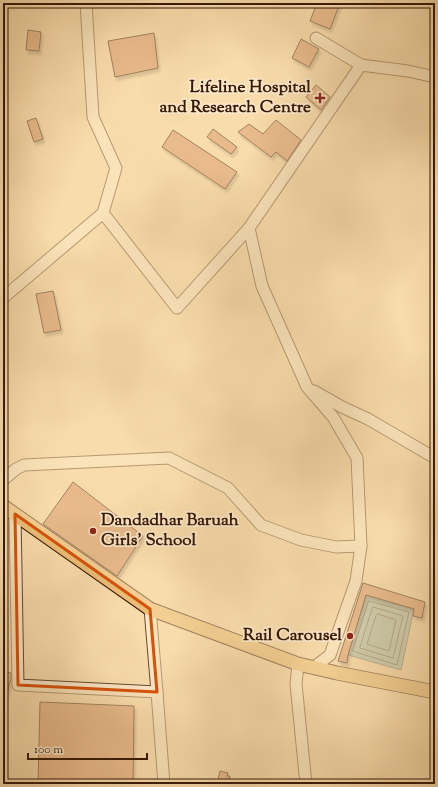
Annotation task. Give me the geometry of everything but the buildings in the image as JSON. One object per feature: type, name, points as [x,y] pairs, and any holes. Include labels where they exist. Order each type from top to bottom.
[{"type":"main road","points":[[3,506],[150,609],[298,664],[435,692]]},
{"type":"street","points":[[3,298],[103,213],[116,168],[93,116],[86,3]]},
{"type":"street","points":[[316,38],[361,65],[408,71],[435,77]]},
{"type":"street","points":[[103,213],[178,308],[249,228],[361,65]]},
{"type":"street","points":[[249,228],[262,286],[307,387],[333,417],[358,458],[361,546],[356,581],[330,655],[313,668]]},
{"type":"street","points":[[307,387],[342,407],[368,419],[435,458]]},
{"type":"street","points":[[3,480],[16,469],[24,465],[169,458],[228,488],[261,525],[301,540],[336,547],[361,546]]},
{"type":"street","points":[[15,514],[18,686],[156,692]]},
{"type":"street","points":[[150,609],[164,784]]},
{"type":"street","points":[[330,655],[337,673]]},
{"type":"street","points":[[298,664],[296,684],[306,784]]},
{"type":"highlighted area","points":[[15,514],[150,609],[157,692],[18,685]]},
{"type":"water","points":[[366,595],[414,609],[401,670],[348,655]]},
{"type":"place","name":"Lifeline Hospital and Research Centre","points":[[320,98]]},
{"type":"place","name":"Dandadhar Baruah Girls' School","points":[[93,531]]},
{"type":"place","name":"Rail Carousel","points":[[350,636]]}]
